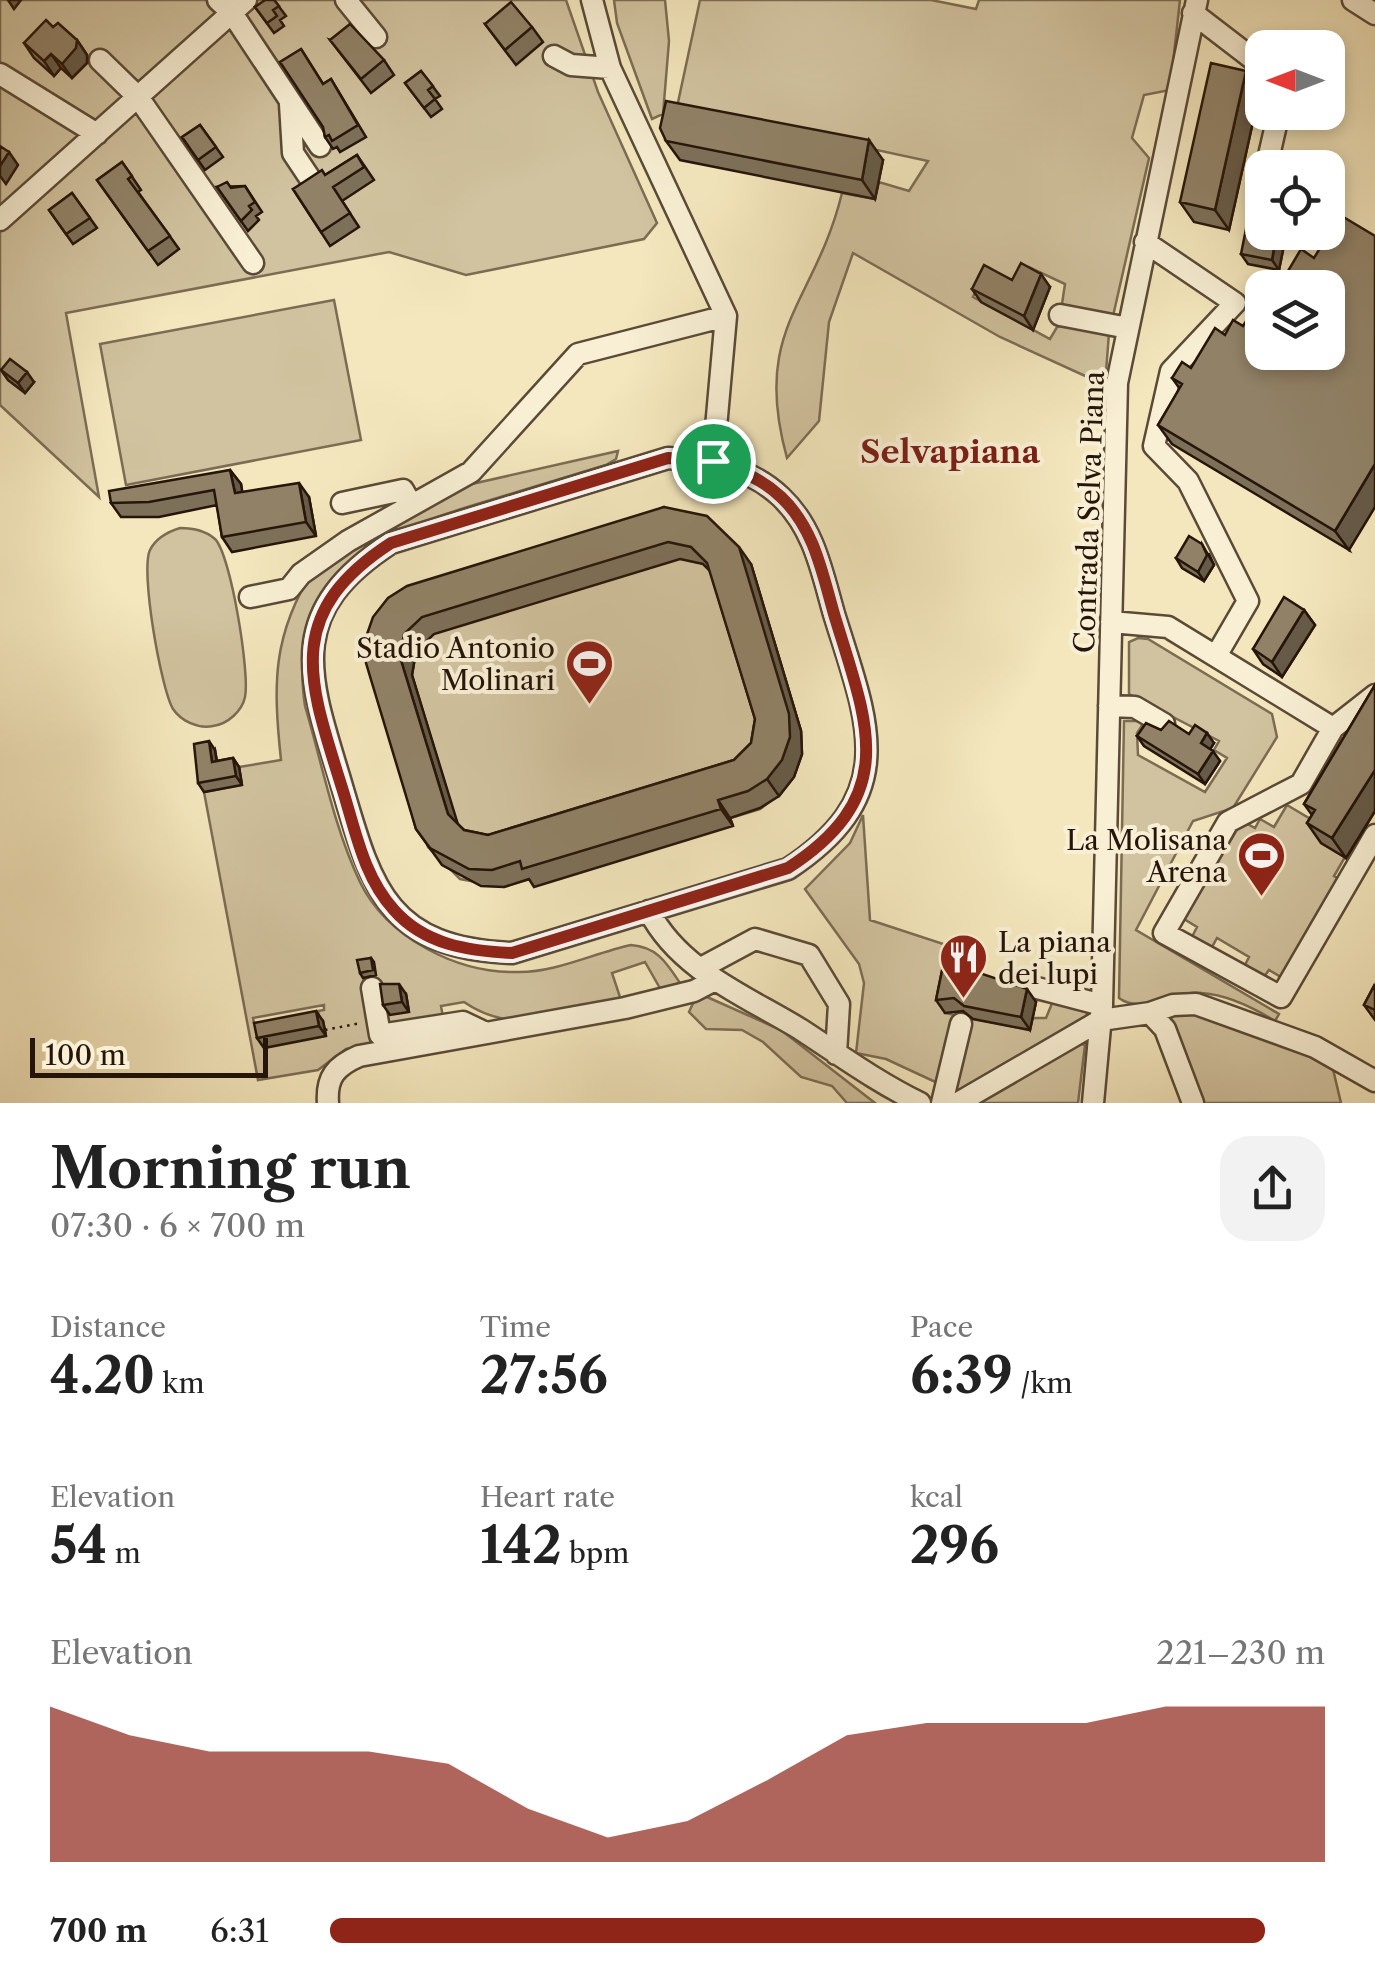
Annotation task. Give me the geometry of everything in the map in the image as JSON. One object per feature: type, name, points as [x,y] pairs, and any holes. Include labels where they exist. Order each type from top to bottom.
[{"type":"street","points":[[346,0],[376,37]]},
{"type":"street","points":[[592,0],[610,68],[726,316],[713,461]]},
{"type":"street","points":[[1352,0],[1375,14]]},
{"type":"street","points":[[0,220],[138,97],[232,4],[320,146]]},
{"type":"street","points":[[1194,4],[1245,50]]},
{"type":"street","name":"Contrada Selva Piana","points":[[1093,1103],[1101,1012],[1117,383],[1187,59],[1194,4]]},
{"type":"street","points":[[554,56],[572,65],[610,68]]},
{"type":"street","points":[[100,60],[138,97],[253,263]]},
{"type":"street","points":[[0,74],[97,134]]},
{"type":"street","points":[[290,100],[293,153],[309,177]]},
{"type":"street","points":[[1145,242],[1235,303],[1171,371],[1154,446],[1188,481],[1248,600],[1216,656]]},
{"type":"street","points":[[1060,315],[1128,328]]},
{"type":"street","points":[[250,596],[289,590],[302,574],[348,541],[471,472],[578,354],[726,316]]},
{"type":"street","points":[[668,458],[713,461],[750,474],[782,498],[810,533],[867,721],[867,764],[853,808],[825,845],[788,868],[650,911],[512,953],[455,947],[429,937],[395,912],[369,876],[312,690],[312,647],[326,603],[355,566],[391,543],[668,458]]},
{"type":"street","points":[[342,503],[404,490],[411,504]]},
{"type":"street","points":[[1112,622],[1168,627],[1333,728]]},
{"type":"street","points":[[1375,695],[1333,728],[1301,784],[1228,822],[1164,933],[1280,997],[1375,836]]},
{"type":"street","points":[[1109,706],[1134,707],[1164,724]]},
{"type":"street","points":[[650,911],[662,938],[708,974],[920,1103]]},
{"type":"street","points":[[328,1103],[329,1078],[341,1064],[359,1056],[625,1008],[694,991],[708,974],[755,939],[808,955],[839,1004],[836,1054]]},
{"type":"street","points":[[1014,982],[1101,1012],[1150,1014],[1173,1005],[1196,1004],[1315,1047],[1375,1081]]},
{"type":"street","points":[[372,988],[380,1035],[463,1022],[486,1032]]},
{"type":"street","points":[[958,1103],[1101,1012]]},
{"type":"street","points":[[1150,1014],[1165,1029],[1193,1103]]},
{"type":"street","points":[[942,1103],[961,1024]]},
{"type":"path","points":[[325,1030],[377,1020]]},
{"type":"shaded area","points":[[0,0],[566,0],[598,92],[657,223],[644,239],[466,275],[389,252],[66,313],[99,497],[0,405]]},
{"type":"shaded area","points":[[614,0],[665,0],[669,41],[663,114],[652,119],[617,23]]},
{"type":"shaded area","points":[[700,0],[931,0],[976,9],[979,0],[1180,0],[1170,90],[1144,95],[1132,138],[1149,158],[1113,316],[1062,304],[1065,284],[1029,267],[1019,283],[986,268],[973,297],[1050,339],[1057,327],[1072,323],[1109,333],[1105,385],[1000,337],[853,253],[829,322],[819,421],[787,458],[778,414],[781,346],[842,193],[875,199],[879,182],[909,191],[928,161],[677,107]]},
{"type":"shaded area","points":[[334,300],[361,440],[126,485],[100,344]]},
{"type":"shaded area","points":[[618,451],[616,459],[606,465],[399,532],[368,548],[342,568],[322,593],[308,624],[302,661],[305,706],[336,818],[360,882],[372,902],[406,936],[472,967],[533,971],[631,945],[654,952],[680,983],[661,990],[645,962],[612,973],[622,1003],[542,1021],[502,1019],[464,1002],[441,1006],[446,1034],[346,1049],[318,1070],[258,1080],[204,792],[241,785],[239,767],[281,760],[279,661],[290,616],[314,569],[454,488]],"holes":[[[324,1005],[324,1010],[318,1011],[320,1021],[254,1023],[253,1018]]]},
{"type":"shaded area","name":"Stadio Antonio Molinari","points":[[676,524],[751,564],[801,731],[792,776],[760,809],[504,887],[460,879],[428,847],[378,680],[385,634]]},
{"type":"shaded area","points":[[180,528],[199,530],[215,539],[227,567],[238,615],[245,697],[234,716],[213,726],[190,723],[173,709],[153,630],[148,580],[150,550],[162,536]]},
{"type":"shaded area","points":[[1148,639],[1272,714],[1277,737],[1233,808],[1193,821],[1136,930],[1279,1014],[1275,1021],[1211,994],[1192,993],[1137,1004],[1119,998],[1124,721],[1145,721],[1137,733],[1138,755],[1205,792],[1227,758],[1214,750],[1219,741],[1129,694],[1129,642]]},
{"type":"shaded area","name":"La Molisana Arena","points":[[1287,805],[1329,830],[1345,857],[1334,876],[1339,879],[1281,977],[1269,970],[1263,978],[1244,967],[1249,957],[1217,938],[1211,949],[1192,937],[1197,927],[1184,919],[1242,821],[1255,828],[1260,819],[1274,827]]},
{"type":"shaded area","points":[[863,815],[870,920],[974,954],[971,971],[954,967],[945,1013],[1029,1030],[1032,1018],[1046,1018],[1053,1001],[1087,1007],[1087,1020],[959,1093],[886,1059],[856,1053],[864,983],[859,964],[805,889],[850,843]]},
{"type":"shaded area","points":[[707,997],[781,1030],[875,1103],[847,1103],[832,1086],[801,1077],[763,1042],[742,1030],[706,1029],[689,1012],[695,999]]},
{"type":"shaded area","points":[[1199,1009],[1332,1065],[1341,1103],[1200,1103],[1159,1015]]},
{"type":"shaded area","points":[[1078,1043],[1085,1045],[1078,1103],[973,1103]]},
{"type":"building","points":[[265,0],[274,0],[279,6],[273,10],[277,16],[267,23],[255,7]]},
{"type":"building","points":[[511,2],[532,27],[505,50],[485,24]]},
{"type":"building","points":[[46,20],[53,27],[58,23],[77,40],[76,48],[62,64],[51,54],[44,61],[24,43]]},
{"type":"building","points":[[350,24],[384,60],[361,79],[330,40]]},
{"type":"building","points":[[301,49],[323,84],[331,79],[358,125],[332,141],[329,135],[325,137],[323,127],[280,62]]},
{"type":"building","points":[[1211,63],[1245,71],[1215,210],[1180,202]]},
{"type":"building","points":[[421,71],[433,86],[428,90],[435,99],[424,108],[405,83]]},
{"type":"building","points":[[666,101],[869,140],[862,180],[666,141],[660,128]]},
{"type":"building","points":[[200,125],[216,147],[198,160],[182,137]]},
{"type":"building","points":[[0,146],[9,152],[0,166]]},
{"type":"building","points":[[357,155],[364,167],[333,187],[350,213],[321,232],[293,189],[322,170],[325,175]]},
{"type":"building","points":[[122,162],[132,176],[128,179],[170,236],[148,251],[97,180]]},
{"type":"building","points":[[227,182],[231,188],[245,186],[255,202],[241,221],[217,187]]},
{"type":"building","points":[[72,193],[90,218],[66,234],[49,210]]},
{"type":"building","points":[[1345,218],[1375,236],[1375,464],[1335,531],[1158,425],[1182,384],[1172,378],[1182,362],[1191,368],[1215,328],[1225,335],[1233,320],[1243,326],[1245,323],[1245,370],[1345,370],[1345,270],[1289,270],[1300,250],[1314,258],[1319,250],[1345,250]]},
{"type":"building","points":[[1245,234],[1245,250],[1274,250],[1272,260],[1241,254]]},
{"type":"building","points":[[1021,263],[1041,274],[1024,316],[972,289],[984,265],[1012,280]]},
{"type":"building","points":[[10,359],[27,372],[18,383],[1,370]]},
{"type":"building","points":[[230,470],[235,493],[299,483],[306,522],[222,537],[214,490],[149,502],[111,503],[109,491]]},
{"type":"building","points":[[664,507],[707,516],[739,547],[789,714],[790,737],[782,760],[767,779],[748,791],[718,800],[721,809],[522,869],[520,861],[492,870],[469,869],[430,848],[416,829],[366,663],[365,640],[373,617],[388,598],[407,586]],"holes":[[[668,542],[691,547],[707,563],[755,719],[751,743],[734,760],[488,835],[464,830],[448,814],[400,657],[404,634],[422,617]]]},
{"type":"building","points":[[1189,536],[1202,544],[1207,555],[1198,572],[1176,558]]},
{"type":"building","points":[[1284,597],[1304,610],[1272,662],[1253,649]]},
{"type":"building","points":[[1375,685],[1375,770],[1332,838],[1307,823],[1315,810],[1304,804]]},
{"type":"building","points":[[1169,721],[1189,734],[1195,725],[1207,733],[1201,743],[1213,751],[1198,774],[1137,736],[1146,723],[1161,730]]},
{"type":"building","points":[[209,741],[212,762],[233,758],[236,776],[198,783],[194,744]]},
{"type":"building","points":[[371,958],[373,970],[360,973],[357,960]]},
{"type":"building","points":[[944,961],[1027,989],[1021,1017],[964,1006],[954,998],[936,1000]]},
{"type":"building","points":[[380,984],[399,984],[402,1002],[383,1005]]},
{"type":"building","points":[[1375,984],[1375,1010],[1364,1005]]},
{"type":"building","points":[[316,1011],[319,1026],[257,1038],[254,1023]]},
{"type":"place","name":"Stadio Antonio Molinari","points":[[590,706]]},
{"type":"place","name":"La Molisana Arena","points":[[1262,898]]},
{"type":"place","name":"La piana dei lupi","points":[[963,1000]]},
{"type":"district","name":"Selvapiana","points":[[950,451]]},
{"type":"route","points":[[668,458],[713,461],[750,474],[782,498],[810,533],[867,721],[867,764],[853,808],[825,845],[788,868],[512,953],[468,951],[429,937],[395,912],[369,876],[312,690],[312,647],[326,603],[355,566],[391,543],[668,458]]}]
